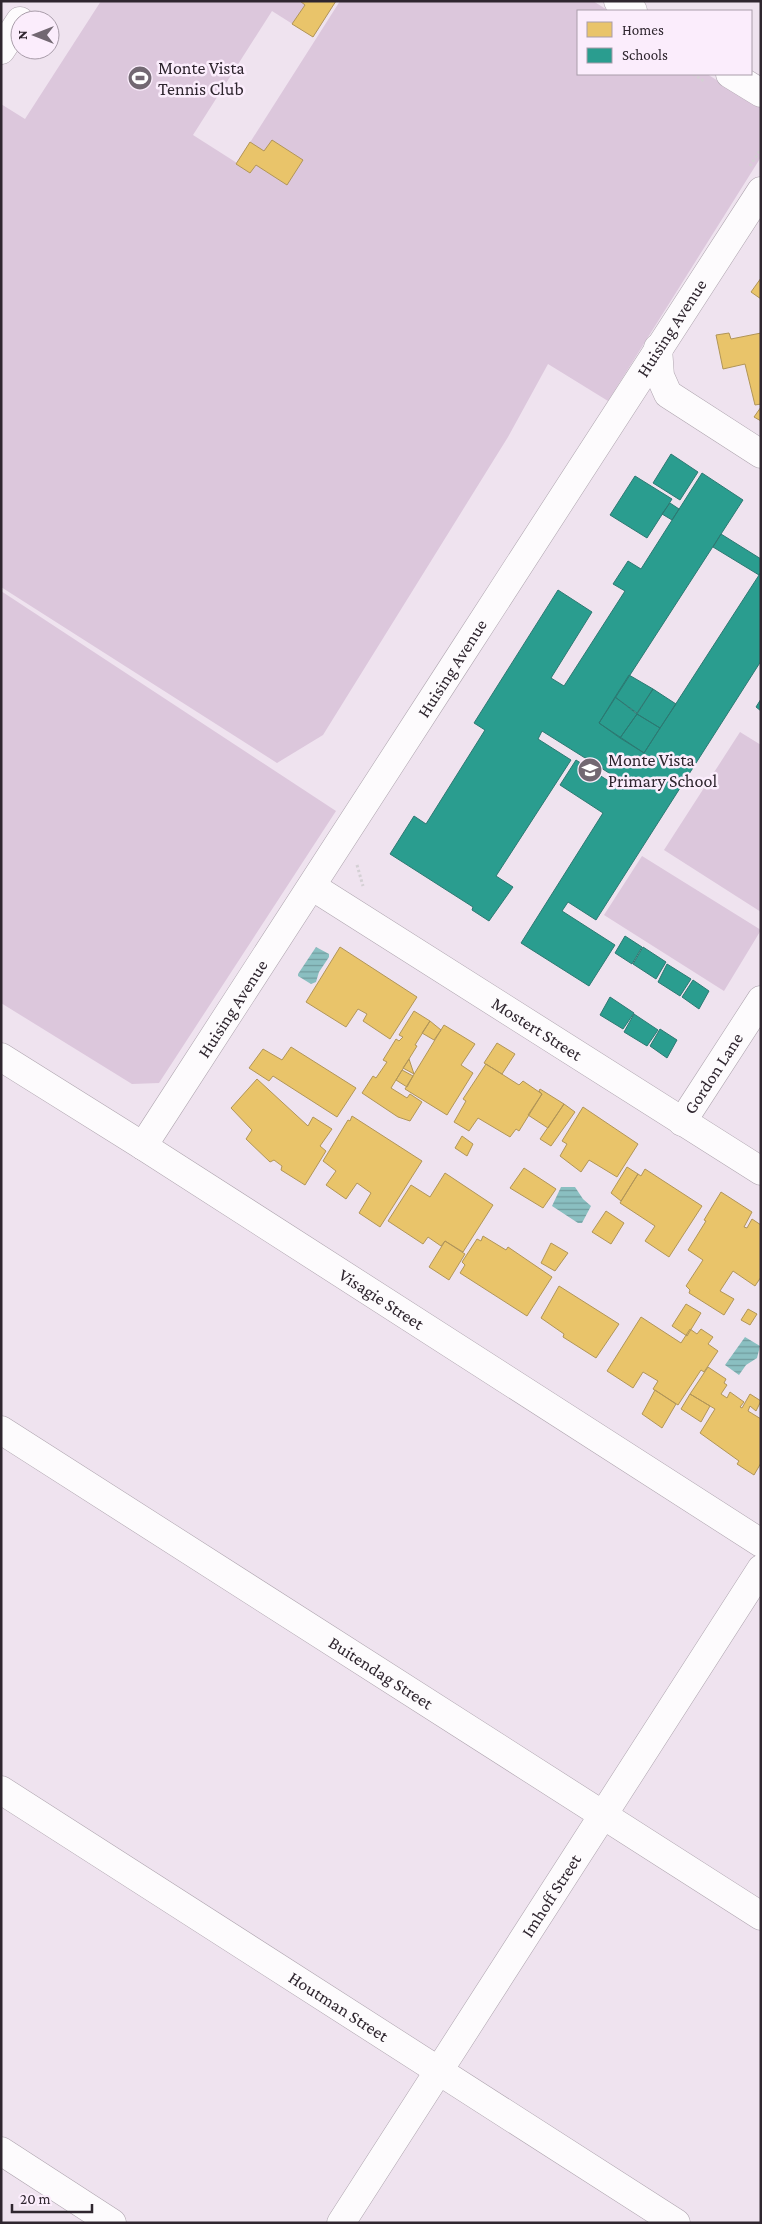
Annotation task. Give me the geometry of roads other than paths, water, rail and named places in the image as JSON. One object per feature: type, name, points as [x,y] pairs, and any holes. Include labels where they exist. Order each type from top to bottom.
[{"type":"street","points":[[618,1],[632,10]]},
{"type":"street","points":[[1,50],[10,36]]},
{"type":"street","points":[[732,75],[761,93]]},
{"type":"street","name":"Huising Avenue","points":[[143,1146],[761,191]]},
{"type":"street","points":[[658,348],[660,376],[668,394]]},
{"type":"street","points":[[626,397],[645,393],[668,394],[761,454]]},
{"type":"street","name":"Mostert Street","points":[[312,887],[761,1171]]},
{"type":"street","name":"Gordon Lane","points":[[682,1122],[761,1000]]},
{"type":"street","name":"Visagie Street","points":[[1,1058],[143,1146],[761,1543]]},
{"type":"street","name":"Buitendag Street","points":[[1,1430],[761,1916]]},
{"type":"street","name":"Imhoff Street","points":[[340,2223],[761,1569]]},
{"type":"street","name":"Houtman Street","points":[[1,1790],[676,2223]]},
{"type":"street","points":[[1,2152],[112,2223]]},
{"type":"water","points":[[316,947],[329,954],[329,957],[319,972],[316,982],[311,984],[298,976],[298,974]]},
{"type":"water","points":[[561,1187],[575,1187],[583,1199],[591,1206],[582,1223],[578,1223],[552,1206]]},
{"type":"water","points":[[745,1337],[760,1346],[757,1358],[746,1365],[739,1375],[725,1365]]},
{"type":"place","name":"Monte Vista Tennis Club","points":[[140,78]]},
{"type":"place","name":"Monte Vista Primary School","points":[[590,770]]}]
